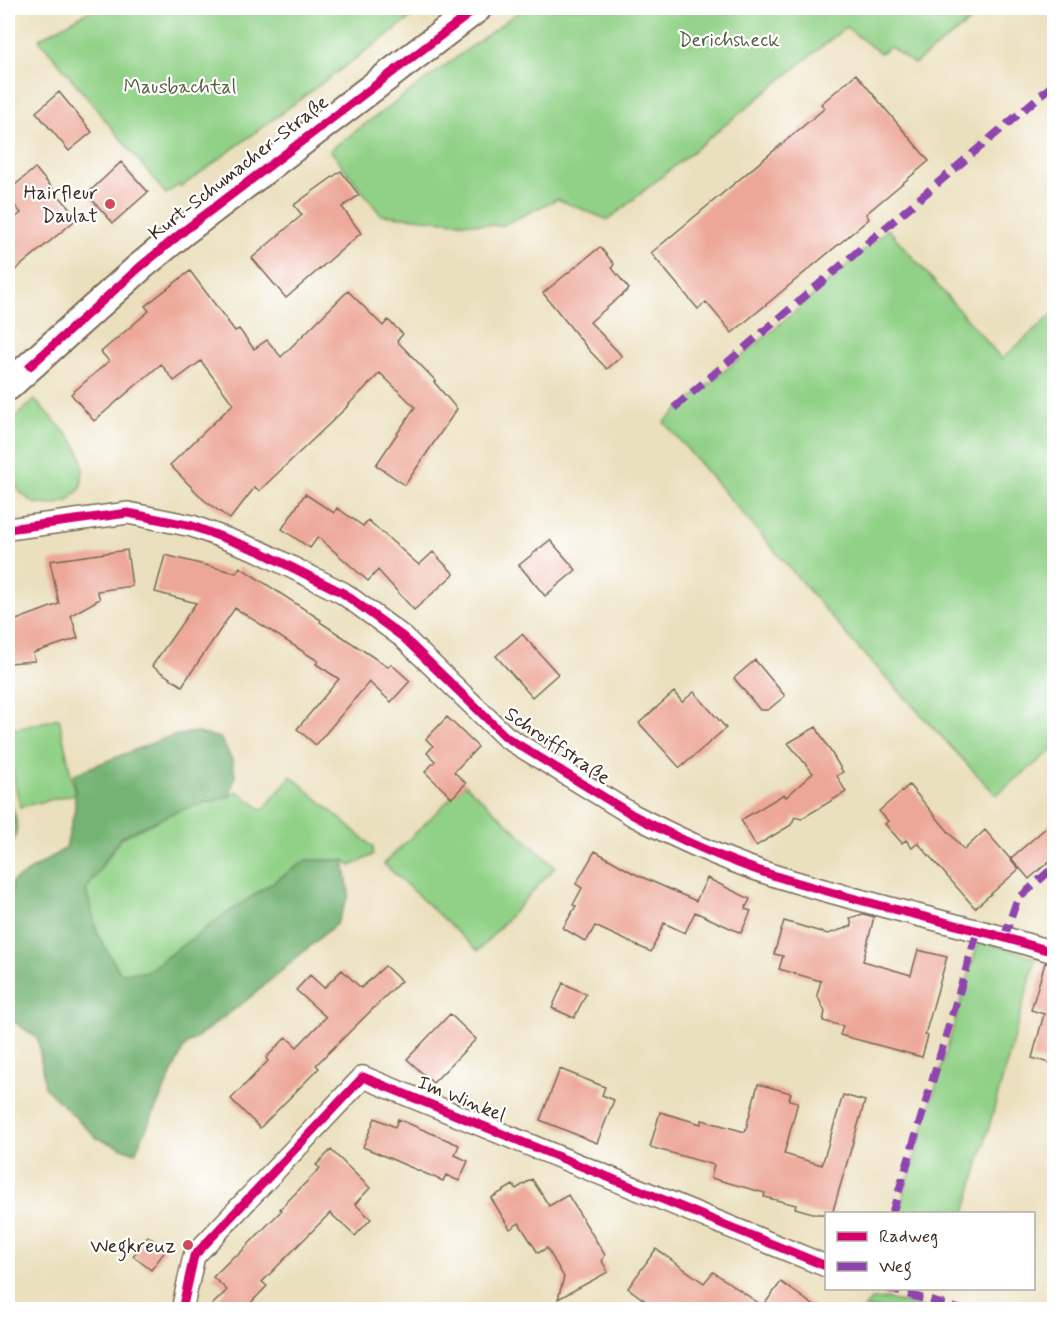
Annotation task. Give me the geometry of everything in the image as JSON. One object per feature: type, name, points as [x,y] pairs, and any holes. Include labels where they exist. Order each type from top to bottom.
[{"type":"main road","name":"Kurt-Schumacher-Straße","points":[[9,382],[185,230],[477,8]]},
{"type":"street","name":"Schroiffstraße","points":[[8,529],[128,513],[192,526],[259,551],[343,593],[403,637],[506,736],[633,816],[694,846],[762,872],[834,894],[978,930],[1054,952]]},
{"type":"street","name":"Im Winkel","points":[[182,1310],[194,1256],[363,1077],[825,1266]]},
{"type":"green space","name":"Mausbachtal","points":[[95,8],[424,8],[181,187],[179,185],[166,194],[39,39]]},
{"type":"green space","name":"Derichsheck","points":[[524,8],[988,8],[914,64],[890,47],[880,53],[846,27],[608,220],[557,199],[501,226],[381,215],[330,150]]},
{"type":"green space","points":[[888,229],[1002,359],[1054,313],[1054,749],[996,795],[854,643],[664,422]]},
{"type":"green space","points":[[35,400],[74,442],[81,456],[83,470],[81,488],[68,501],[52,505],[34,503],[21,493],[8,475],[8,423]]},
{"type":"green space","points":[[59,718],[75,794],[20,807],[8,752],[8,725],[17,729]]},
{"type":"green space","points":[[194,732],[220,738],[232,760],[235,775],[230,796],[177,811],[121,837],[86,890],[97,933],[120,973],[146,972],[224,915],[307,860],[344,860],[349,895],[337,923],[252,996],[184,1047],[135,1153],[97,1138],[45,1088],[38,1039],[8,1017],[8,918],[12,882],[66,848],[75,808],[74,774],[165,738]]},
{"type":"green space","points":[[291,776],[373,847],[373,855],[351,866],[344,860],[307,860],[224,915],[146,972],[120,973],[97,933],[86,890],[121,838],[177,811],[230,796],[237,791],[263,810]]},
{"type":"green space","points":[[465,784],[555,867],[478,951],[384,864]]},
{"type":"green space","points":[[8,803],[14,811],[17,829],[8,851]]},
{"type":"green space","points":[[979,940],[1036,958],[965,1212],[899,1212]]},
{"type":"green space","points":[[888,1299],[928,1309],[864,1309],[871,1300]]},
{"type":"building","points":[[856,74],[929,161],[866,214],[869,219],[732,333],[706,302],[698,309],[651,253],[825,108],[821,104]]},
{"type":"building","points":[[59,92],[92,132],[69,151],[36,112]]},
{"type":"building","points":[[121,162],[148,192],[113,223],[87,194]]},
{"type":"building","points":[[35,168],[78,218],[8,276],[8,224],[21,213],[8,198],[8,191]]},
{"type":"building","points":[[341,171],[359,195],[342,207],[361,233],[286,298],[252,258],[302,215],[294,205]]},
{"type":"building","points":[[600,247],[614,264],[612,268],[629,289],[590,322],[622,356],[607,369],[543,293]]},
{"type":"building","points":[[190,271],[235,331],[239,329],[254,349],[267,340],[281,357],[348,291],[383,326],[388,320],[403,334],[397,341],[436,381],[434,382],[457,409],[405,485],[376,465],[415,407],[380,373],[259,491],[255,487],[230,519],[204,500],[170,465],[233,404],[201,361],[174,381],[161,364],[94,421],[71,394],[109,361],[101,352],[149,311],[145,306]]},
{"type":"building","points":[[305,494],[334,513],[337,508],[363,526],[368,520],[419,565],[433,552],[454,574],[414,610],[378,570],[368,581],[318,537],[310,548],[282,529]]},
{"type":"building","points":[[550,540],[576,570],[545,596],[519,565]]},
{"type":"building","points":[[127,550],[132,586],[97,591],[100,599],[71,615],[78,638],[33,653],[35,661],[8,663],[8,623],[59,604],[50,561]]},
{"type":"building","points":[[165,555],[236,573],[240,567],[388,667],[391,664],[410,681],[391,702],[369,682],[316,745],[297,729],[339,679],[316,664],[318,661],[235,608],[182,686],[152,666],[196,603],[155,592]]},
{"type":"building","points":[[522,634],[558,674],[532,697],[496,656]]},
{"type":"building","points":[[755,660],[785,696],[768,710],[760,710],[734,678]]},
{"type":"building","points":[[674,692],[682,702],[694,692],[726,728],[680,768],[639,723]]},
{"type":"building","points":[[447,717],[478,747],[454,772],[466,783],[452,798],[425,772],[435,761],[427,753],[433,746],[426,739]]},
{"type":"building","points":[[816,727],[843,772],[837,776],[846,792],[801,819],[795,817],[791,825],[756,846],[741,820],[784,794],[786,797],[813,773],[788,743]]},
{"type":"building","points":[[909,785],[964,850],[985,830],[1019,869],[975,908],[918,843],[912,848],[906,840],[902,843],[885,824],[888,821],[879,811]]},
{"type":"building","points":[[1054,821],[1054,857],[1029,879],[1011,858]]},
{"type":"building","points":[[595,851],[633,873],[696,901],[707,878],[750,899],[745,909],[751,911],[741,933],[695,912],[685,933],[664,923],[651,952],[595,926],[586,942],[563,928],[576,906],[573,905],[582,888],[576,884]]},
{"type":"building","points":[[863,914],[874,917],[863,961],[911,975],[918,950],[947,957],[925,1035],[928,1036],[922,1057],[840,1035],[843,1026],[823,1021],[825,1012],[817,995],[821,981],[779,969],[783,956],[774,954],[784,921],[828,934],[852,926],[850,918]]},
{"type":"building","points":[[1045,963],[1054,964],[1054,1064],[1032,1058],[1044,1014],[1031,1010]]},
{"type":"building","points":[[385,966],[401,981],[316,1065],[319,1068],[260,1128],[231,1099],[268,1061],[266,1058],[286,1037],[297,1047],[326,1017],[296,990],[310,975],[324,988],[342,970],[361,988]]},
{"type":"building","points":[[563,983],[586,994],[574,1018],[552,1008]]},
{"type":"building","points":[[450,1014],[476,1039],[433,1083],[407,1059]]},
{"type":"building","points":[[560,1069],[605,1087],[602,1095],[614,1100],[597,1143],[540,1120]]},
{"type":"building","points":[[758,1084],[791,1093],[789,1100],[798,1102],[784,1154],[822,1165],[843,1095],[865,1101],[833,1212],[825,1212],[825,1214],[795,1208],[796,1205],[764,1197],[765,1193],[711,1178],[714,1165],[650,1147],[660,1112],[701,1124],[702,1120],[745,1132]]},
{"type":"building","points":[[375,1118],[395,1127],[398,1119],[459,1145],[455,1155],[468,1161],[459,1181],[446,1175],[443,1181],[363,1147]]},
{"type":"building","points":[[331,1150],[370,1188],[355,1204],[371,1219],[355,1236],[330,1213],[262,1282],[267,1286],[244,1310],[207,1310],[227,1290],[213,1277],[282,1210],[280,1209],[320,1168],[316,1165]]},
{"type":"building","points":[[532,1179],[549,1206],[568,1195],[605,1255],[602,1261],[608,1272],[558,1299],[564,1277],[547,1248],[538,1253],[519,1223],[510,1229],[491,1198],[513,1185],[516,1189]]},
{"type":"building","points":[[148,1236],[166,1250],[151,1270],[133,1256]]},
{"type":"building","points":[[656,1249],[704,1283],[713,1272],[763,1306],[781,1282],[820,1310],[658,1310],[628,1288]]},
{"type":"marked path","points":[[674,408],[1054,84]]},
{"type":"marked path","points":[[1004,938],[1017,900],[1054,867]]},
{"type":"marked path","points":[[893,1212],[978,930]]},
{"type":"marked path","points":[[893,1290],[962,1310]]},
{"type":"cycle path","points":[[30,366],[140,267],[185,230],[477,8]]},
{"type":"cycle path","points":[[8,529],[128,513],[192,526],[259,551],[343,593],[403,637],[506,737],[633,815],[681,839],[763,872],[1054,952]]},
{"type":"cycle path","points":[[182,1310],[194,1256],[363,1077],[825,1266]]},
{"type":"place","name":"Hairfleur Daulat","points":[[110,204]]},
{"type":"place","name":"Wegkreuz","points":[[188,1245]]}]
